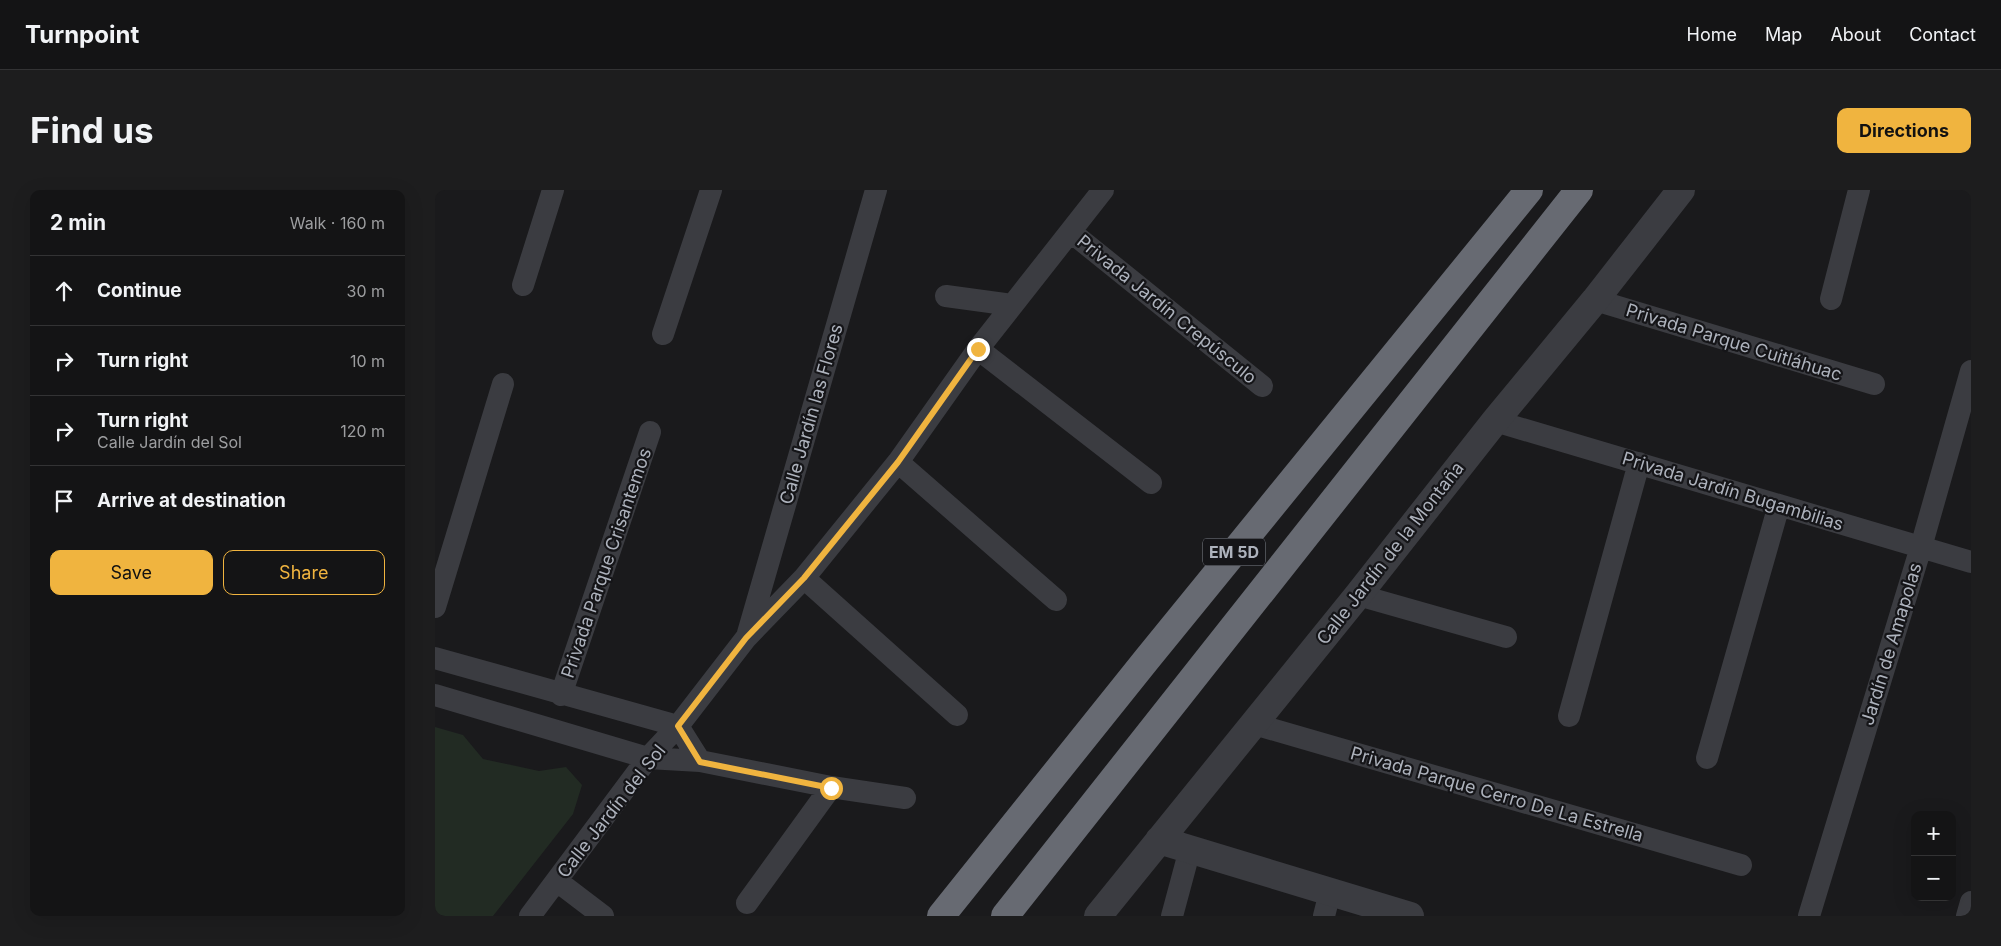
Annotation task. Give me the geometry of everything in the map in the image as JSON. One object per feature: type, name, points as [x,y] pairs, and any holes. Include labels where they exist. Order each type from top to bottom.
[{"type":"highway","name":"EM 5D","points":[[941,916],[1159,644],[1529,190]]},
{"type":"highway","name":"EM 5D","points":[[1005,916],[1579,190]]},
{"type":"street","points":[[523,285],[553,190]]},
{"type":"street","points":[[663,334],[711,190]]},
{"type":"street","name":"Calle Jardín las Flores","points":[[746,638],[876,190]]},
{"type":"street","name":"Calle Jardín del Sol","points":[[530,916],[648,758],[678,726],[746,638],[804,578],[898,462],[978,349],[1103,190]]},
{"type":"street","name":"Calle Jardín de la Montaña","points":[[1098,916],[1358,595],[1495,421],[1595,300],[1681,190]]},
{"type":"street","points":[[1831,299],[1859,190]]},
{"type":"street","name":"Privada Jardín Crepúsculo","points":[[1071,232],[1262,386]]},
{"type":"street","points":[[946,296],[1012,305]]},
{"type":"street","name":"Privada Parque Cuitláhuac","points":[[1595,300],[1873,384]]},
{"type":"street","points":[[978,349],[1151,483]]},
{"type":"street","name":"Jardín de Amapolas","points":[[1809,916],[1921,547],[1971,371]]},
{"type":"street","points":[[435,606],[503,384]]},
{"type":"street","name":"Privada Jardín Bugambilias","points":[[1495,421],[1971,562]]},
{"type":"street","name":"Privada Parque Crisantemos","points":[[561,695],[650,432]]},
{"type":"street","points":[[898,462],[1056,600]]},
{"type":"street","points":[[1569,716],[1639,463]]},
{"type":"street","points":[[1707,758],[1779,505]]},
{"type":"street","points":[[804,578],[957,715]]},
{"type":"street","points":[[1358,595],[1506,637]]},
{"type":"street","points":[[435,658],[561,695],[678,726],[700,762]]},
{"type":"street","points":[[435,695],[648,758],[700,762],[831,788],[905,798]]},
{"type":"street","name":"Privada Parque Cerro De La Estrella","points":[[1254,724],[1741,865]]},
{"type":"street","points":[[747,903],[831,788]]},
{"type":"street","points":[[1159,840],[1190,849],[1327,904],[1411,916]]},
{"type":"street","points":[[1172,916],[1190,849]]},
{"type":"street","points":[[557,881],[603,916]]},
{"type":"street","points":[[1967,916],[1971,902]]},
{"type":"shaded area","points":[[435,727],[463,735],[483,759],[539,771],[566,767],[582,785],[573,814],[493,916],[435,916]]},
{"type":"route","points":[[831,788],[700,762],[678,726],[746,638],[804,578],[898,462],[978,349]]}]
